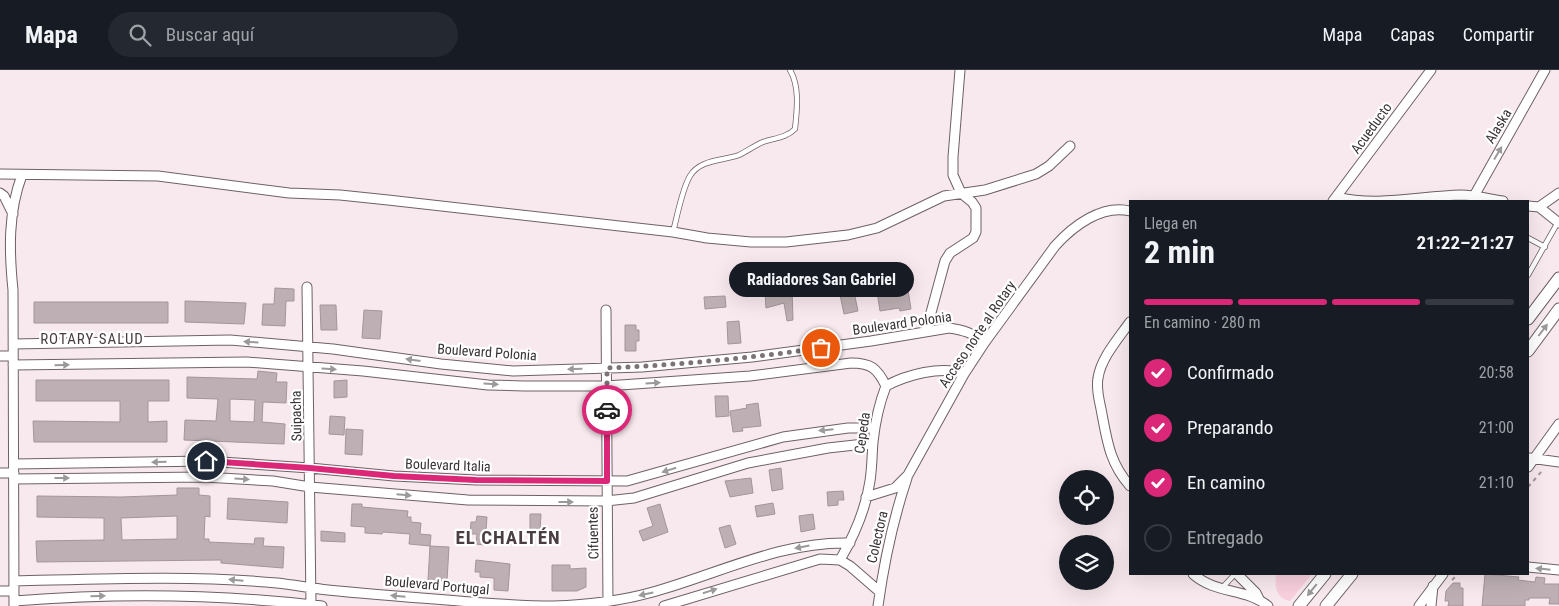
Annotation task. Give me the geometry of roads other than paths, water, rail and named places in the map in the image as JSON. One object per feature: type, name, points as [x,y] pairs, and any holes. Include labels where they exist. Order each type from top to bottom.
[{"type":"street","points":[[926,331],[945,261],[950,252],[973,238],[976,232],[976,208],[961,193],[953,175],[960,70]]},
{"type":"street","name":"Acueducto","points":[[1335,199],[1431,70]]},
{"type":"street","name":"Alaska","points":[[1474,196],[1545,70]]},
{"type":"street","points":[[0,174],[158,176],[289,193],[388,200],[673,232],[707,238],[751,242],[786,242],[819,239],[877,228],[944,196],[985,190],[1036,174],[1049,166],[1070,146]]},
{"type":"street","points":[[22,174],[16,192],[10,243],[13,290],[14,603],[104,596],[179,595],[322,606]]},
{"type":"street","points":[[0,193],[4,196],[13,214]]},
{"type":"street","points":[[1539,207],[1559,194]]},
{"type":"street","points":[[1386,200],[1462,195],[1497,200]]},
{"type":"street","points":[[1335,199],[1349,200]]},
{"type":"street","points":[[1529,206],[1539,207],[1559,223]]},
{"type":"street","name":"Acceso norte al Rotary","points":[[866,497],[895,488],[908,475],[964,374],[985,342],[1065,235],[1101,213],[1111,210],[1129,211]]},
{"type":"street","points":[[1529,317],[1559,278]]},
{"type":"street","name":"Suipacha","points":[[307,286],[311,605]]},
{"type":"street","points":[[1529,350],[1559,309]]},
{"type":"street","name":"Cifuentes","points":[[606,310],[608,604]]},
{"type":"street","points":[[1129,323],[1108,354],[1098,379],[1098,386],[1111,456],[1119,473],[1129,485]]},
{"type":"street","name":"Boulevard Polonia","points":[[13,344],[230,340],[308,347],[513,371],[642,367],[752,357],[871,341],[949,328],[974,334],[985,342]]},
{"type":"street","points":[[0,356],[13,361],[247,362],[524,386],[606,386],[750,376],[851,363],[864,363],[874,368],[882,377],[886,386],[898,380],[939,370],[954,370],[964,374]]},
{"type":"street","name":"Cepeda","points":[[840,560],[850,542],[866,497],[870,480],[875,428],[886,386]]},
{"type":"street","points":[[1529,461],[1559,424]]},
{"type":"street","name":"Boulevard Italia","points":[[14,472],[206,461],[394,476],[476,480],[607,481],[638,479],[783,437],[848,428],[875,428]]},
{"type":"street","points":[[0,473],[204,477],[273,481],[310,487],[468,500],[522,502],[606,501],[634,498],[748,463],[828,448],[873,443]]},
{"type":"street","points":[[1529,461],[1559,462]]},
{"type":"street","name":"Colectora","points":[[878,606],[884,560],[894,518],[908,475]]},
{"type":"street","name":"Boulevard Portugal","points":[[0,591],[14,586],[157,577],[222,579],[518,606],[608,604],[653,592],[733,564],[793,549],[832,542],[850,542]]},
{"type":"street","points":[[664,606],[820,559],[840,560],[850,566],[880,592]]},
{"type":"street","points":[[1529,567],[1559,570]]},
{"type":"street","points":[[1194,575],[1209,585],[1259,599]]},
{"type":"street","points":[[1237,575],[1268,606]]},
{"type":"street","points":[[1299,606],[1324,575]]},
{"type":"street","points":[[1326,606],[1351,575]]},
{"type":"street","points":[[1418,606],[1442,575]]},
{"type":"street","points":[[1431,606],[1433,586]]},
{"type":"lane","points":[[673,232],[690,175],[716,159],[736,156],[754,146],[783,137],[795,130],[796,89],[790,70]]},
{"type":"lane","points":[[1529,273],[1559,223]]},
{"type":"lane","points":[[1529,239],[1545,247]]},
{"type":"lane","points":[[1222,589],[1235,575]]},
{"type":"place","name":"Radiadores San Gabriel","points":[[821,348]]},
{"type":"district","name":"ROTARY SALUD","points":[[92,339]]},
{"type":"district","name":"EL CHALTÉN","points":[[508,537]]}]
